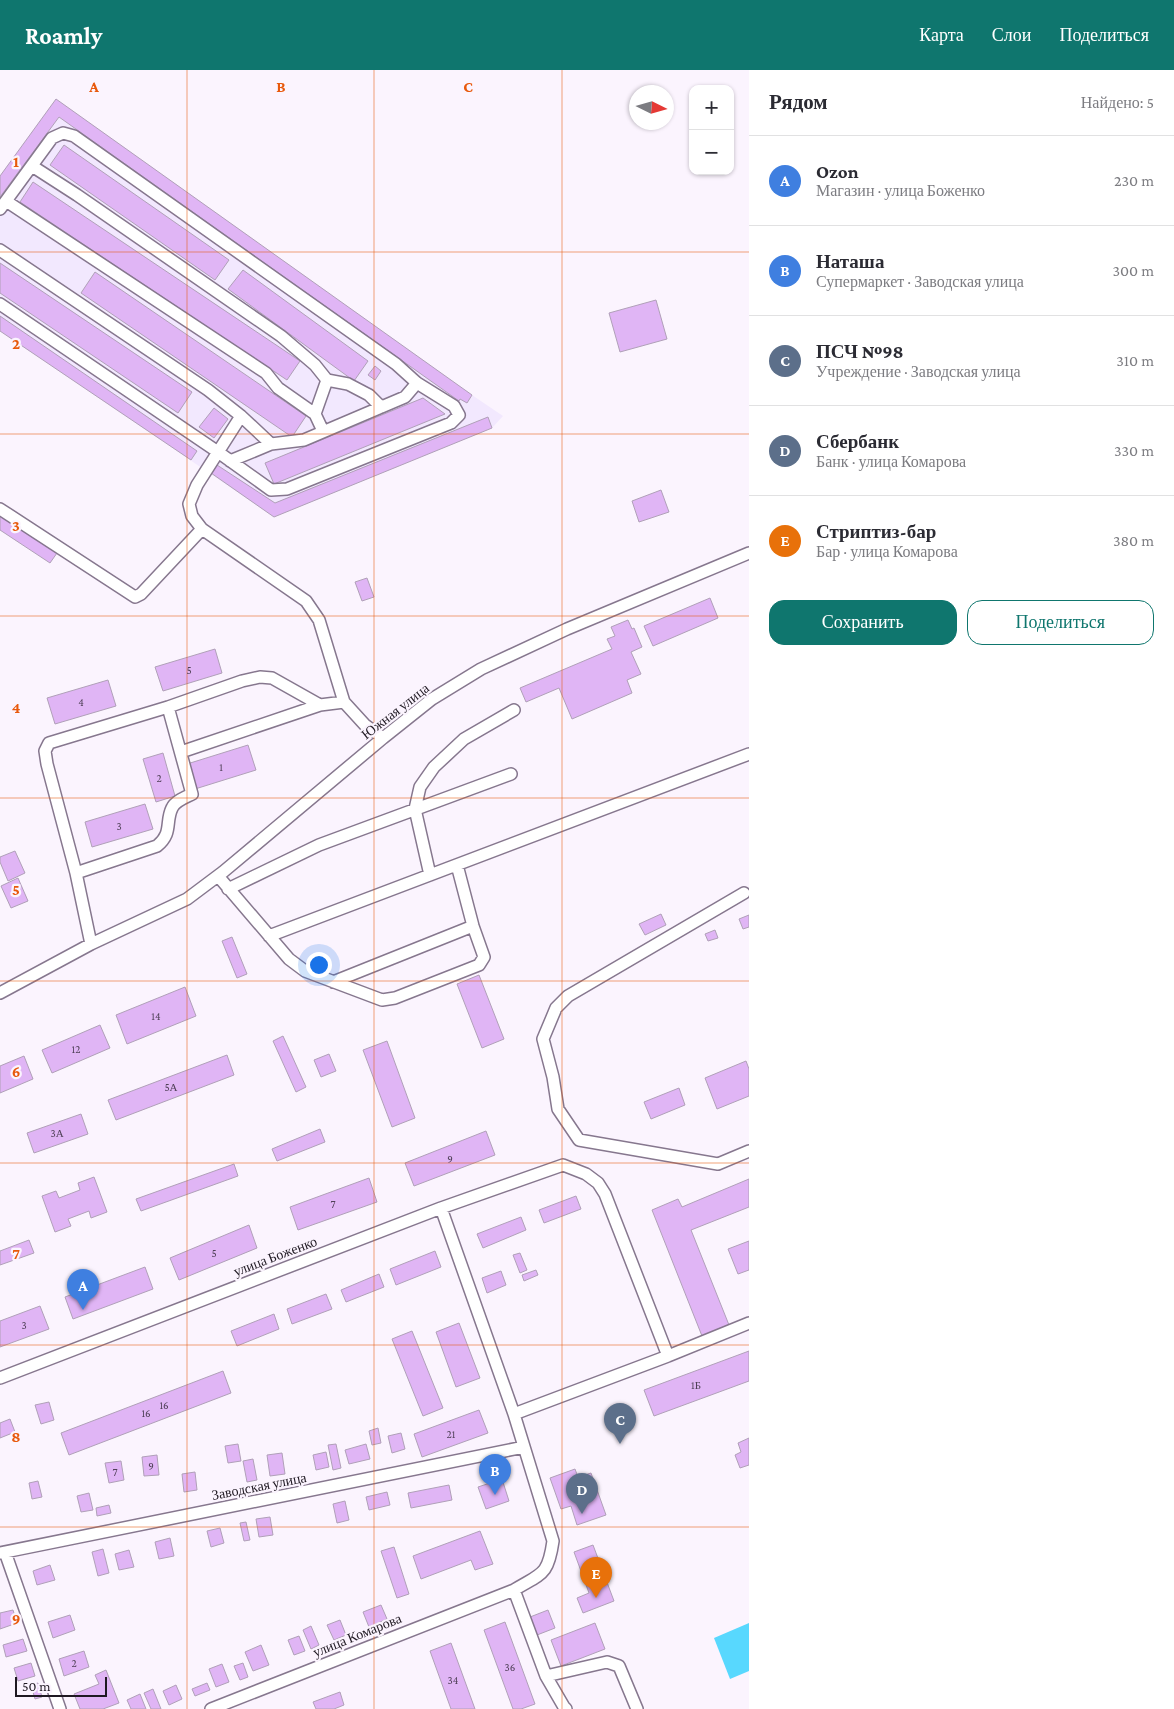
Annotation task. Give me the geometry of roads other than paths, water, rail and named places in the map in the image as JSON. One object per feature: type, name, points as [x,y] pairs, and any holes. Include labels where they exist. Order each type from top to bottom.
[{"type":"street","points":[[0,304],[271,490],[287,489],[451,422],[459,416],[454,406],[417,383],[388,358],[74,136],[63,133],[52,138],[3,205],[266,374],[278,388],[315,414],[323,431]]},
{"type":"street","points":[[32,166],[281,336],[314,365],[327,380],[348,384],[369,395],[381,407]]},
{"type":"street","points":[[0,250],[200,385],[241,416],[270,444]]},
{"type":"street","points":[[315,414],[327,380]]},
{"type":"street","points":[[230,461],[270,444],[304,440],[405,397],[417,383]]},
{"type":"street","points":[[241,416],[197,485],[189,504],[192,516],[202,530],[306,601],[320,620],[344,702],[365,725],[383,738]]},
{"type":"street","points":[[0,509],[135,597],[141,594],[202,530]]},
{"type":"street","name":"Южная улица","points":[[0,993],[91,944],[188,898],[218,876],[432,699],[481,669],[575,625],[749,553]]},
{"type":"street","points":[[91,944],[76,873],[45,750],[49,743],[168,707],[242,681],[260,677],[272,678],[320,705]]},
{"type":"street","points":[[181,752],[320,705],[344,702]]},
{"type":"street","points":[[76,873],[157,846],[164,841],[172,808],[177,802],[192,794],[168,707]]},
{"type":"street","points":[[430,875],[415,809],[420,787],[434,767],[464,739],[514,710]]},
{"type":"street","points":[[268,936],[749,754]]},
{"type":"street","points":[[228,889],[319,845],[511,774]]},
{"type":"street","points":[[218,876],[289,959],[305,971],[382,1000],[395,998],[479,965],[484,957],[473,926],[457,865]]},
{"type":"street","points":[[744,893],[568,996],[556,1008],[543,1040],[558,1109],[580,1140],[718,1164],[749,1151]]},
{"type":"street","points":[[333,982],[473,926]]},
{"type":"street","name":"улица Боженко","points":[[0,1378],[442,1208],[563,1165],[586,1174],[598,1183],[606,1194],[668,1356]]},
{"type":"street","points":[[442,1208],[514,1414],[524,1448]]},
{"type":"street","points":[[514,1414],[668,1356],[749,1323]]},
{"type":"street","name":"Заводская улица","points":[[3,1552],[524,1448]]},
{"type":"street","name":"улица Комарова","points":[[211,1709],[514,1590],[544,1572],[551,1558],[553,1541],[524,1448]]},
{"type":"street","points":[[3,1552],[60,1709]]},
{"type":"street","points":[[514,1590],[546,1676],[566,1709]]},
{"type":"street","points":[[546,1676],[607,1662],[619,1666],[637,1709]]},
{"type":"water","points":[[749,1623],[749,1671],[730,1679],[714,1638]]},
{"type":"place","name":"Ozon","points":[[83,1310]]},
{"type":"place","name":"ПСЧ №98","points":[[620,1444]]},
{"type":"place","name":"Наташа","points":[[495,1495]]},
{"type":"place","name":"Сбербанк","points":[[582,1514]]},
{"type":"place","name":"Стриптиз-бар","points":[[596,1598]]}]
